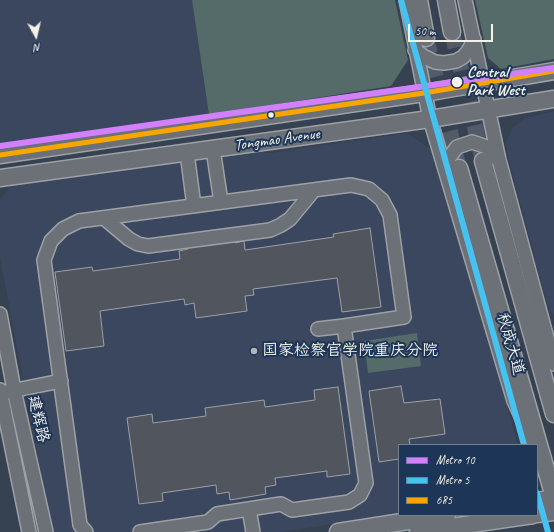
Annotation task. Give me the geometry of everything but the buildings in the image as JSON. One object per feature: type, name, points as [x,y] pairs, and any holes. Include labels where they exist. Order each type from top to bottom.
[{"type":"main road","points":[[419,0],[426,38]]},
{"type":"main road","points":[[446,0],[452,32]]},
{"type":"main road","name":"Tongmao Avenue","points":[[0,154],[424,93],[554,71]]},
{"type":"main road","name":"Tongmao Avenue","points":[[0,178],[430,119],[554,99]]},
{"type":"main road","name":"秋成大道","points":[[491,161],[554,414]]},
{"type":"main road","name":"秋成大道","points":[[452,170],[549,477],[554,498]]},
{"type":"main road","points":[[538,501],[554,498]]},
{"type":"main road","points":[[538,514],[554,512]]},
{"type":"main road","points":[[338,532],[442,516]]},
{"type":"main road","points":[[418,532],[526,516]]},
{"type":"street","points":[[406,0],[430,119],[452,170]]},
{"type":"street","points":[[465,0],[488,109],[491,161]]},
{"type":"street","points":[[415,50],[435,62],[444,63],[456,61],[463,57],[469,50],[474,39]]},
{"type":"street","points":[[534,444],[514,401],[452,170],[449,158],[457,147],[472,142],[486,147],[550,333],[554,364]]},
{"type":"street","points":[[213,149],[221,202]]},
{"type":"street","points":[[187,152],[194,206]]},
{"type":"street","points":[[86,532],[80,525],[44,260],[51,241],[63,229],[79,221],[351,185],[369,189],[382,200],[390,215],[404,317],[318,329]]},
{"type":"street","points":[[104,218],[129,239],[138,244],[148,246],[270,230],[290,219],[314,190]]},
{"type":"street","name":"建辉路","points":[[0,314],[14,390],[46,532]]},
{"type":"street","points":[[140,532],[208,522],[217,514],[282,504],[292,510],[350,502],[360,495],[366,483],[344,326]]},
{"type":"street","points":[[0,392],[61,381]]},
{"type":"street","name":"建辉路","points":[[0,392],[29,532]]},
{"type":"street","points":[[538,453],[549,477]]},
{"type":"street","points":[[249,509],[253,532]]},
{"type":"shaded area","points":[[0,0],[192,0],[209,115],[0,145]]},
{"type":"shaded area","points":[[554,111],[554,315],[550,311],[547,304],[508,158],[506,142],[513,128],[525,118]]},
{"type":"shaded area","name":"国家检察官学院重庆分院","points":[[407,133],[432,150],[518,444],[398,444],[398,514],[280,532],[52,532],[0,257],[0,200],[14,182],[228,151],[271,153]]},
{"type":"green space","points":[[192,0],[395,0],[408,60],[391,86],[209,115]]},
{"type":"green space","points":[[475,0],[554,0],[554,59],[501,69],[488,58]]},
{"type":"green space","points":[[417,333],[421,366],[368,373],[364,341]]},
{"type":"tunnel","points":[[452,32],[483,161]]},
{"type":"tunnel","points":[[426,38],[459,168]]},
{"type":"metro line","name":"5","points":[[401,0],[524,444]]},
{"type":"metro line","name":"10","points":[[0,146],[554,68]]},
{"type":"metro line","name":"5","points":[[538,497],[548,532]]},
{"type":"transit line","name":"685","points":[[0,155],[424,93],[554,71]]},
{"type":"place","name":"Central Park West","points":[[457,82]]},
{"type":"place","name":"国家检察官学院重庆分院","points":[[254,351]]}]
